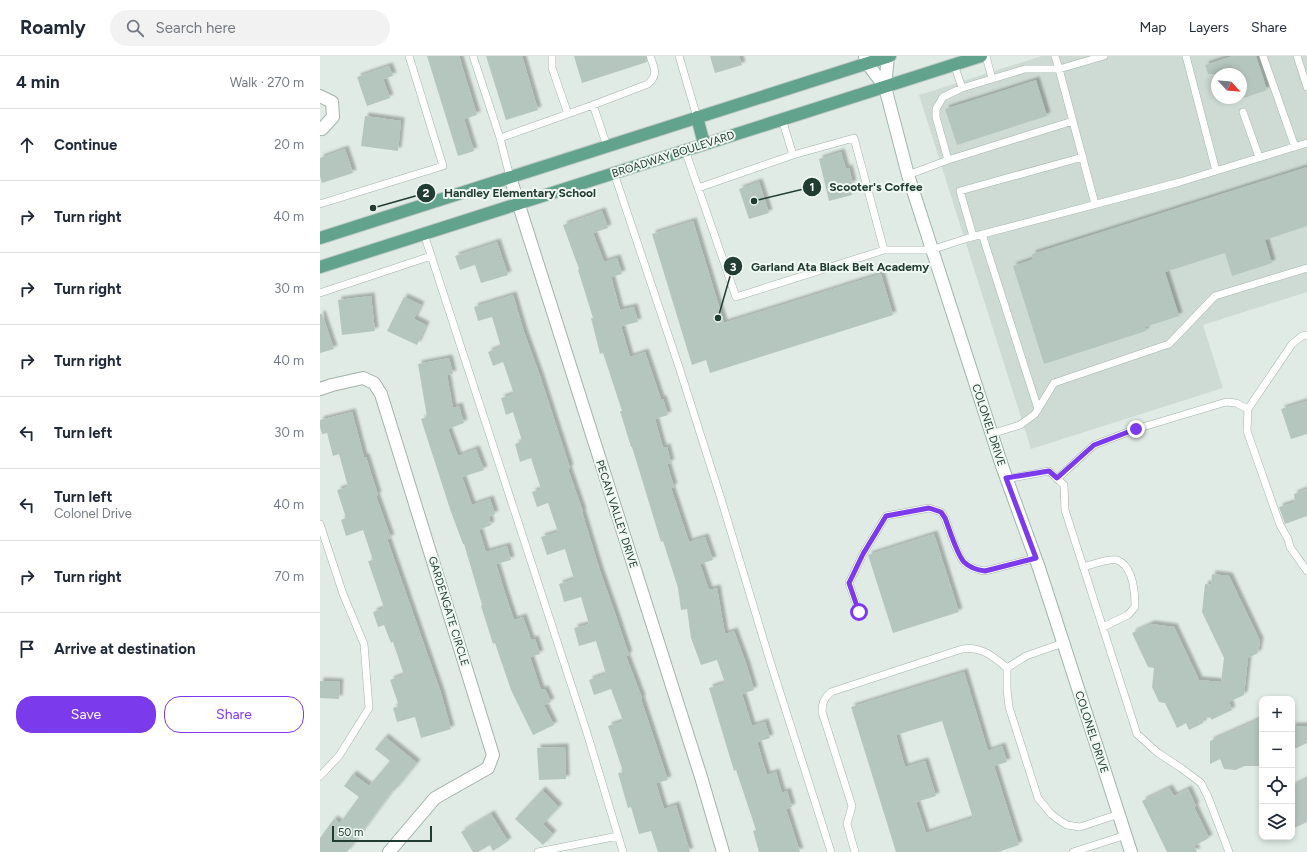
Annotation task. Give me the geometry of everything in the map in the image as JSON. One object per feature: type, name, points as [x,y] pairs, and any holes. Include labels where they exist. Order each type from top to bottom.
[{"type":"main road","points":[[320,238],[697,117],[866,60],[889,56]]},
{"type":"main road","name":"BROADWAY BOULEVARD","points":[[320,268],[981,56]]},
{"type":"main road","points":[[697,117],[704,144]]},
{"type":"street","name":"COLONEL DRIVE","points":[[885,87],[889,56]]},
{"type":"street","name":"COLONEL DRIVE","points":[[866,60],[885,87],[908,175],[931,250],[991,434],[1036,558],[1131,852]]},
{"type":"street","points":[[320,96],[332,102],[332,117],[322,129],[320,128]]},
{"type":"street","name":"PECAN VALLEY DRIVE","points":[[510,177],[701,777],[723,852]]},
{"type":"street","name":"GARDENGATE CIRCLE","points":[[320,389],[363,378],[374,383],[381,394],[493,755],[488,768],[435,798],[388,852]]},
{"type":"lane","points":[[320,204],[443,166],[409,56]]},
{"type":"lane","points":[[473,56],[500,138],[510,177]]},
{"type":"lane","points":[[552,56],[552,68],[568,114]]},
{"type":"lane","points":[[500,138],[594,105],[648,84],[654,79],[655,73],[650,56]]},
{"type":"lane","points":[[679,56],[697,117]]},
{"type":"lane","points":[[986,56],[992,79]]},
{"type":"lane","points":[[1055,56],[1095,204]]},
{"type":"lane","points":[[948,160],[936,117],[936,109],[943,96],[962,88],[1025,69],[1059,68],[1104,56]]},
{"type":"lane","points":[[1186,56],[1216,171]]},
{"type":"lane","points":[[1263,56],[1295,147]]},
{"type":"lane","points":[[1297,56],[1307,87]]},
{"type":"lane","points":[[954,64],[962,88]]},
{"type":"lane","points":[[594,105],[607,146]]},
{"type":"lane","points":[[1243,112],[1259,158]]},
{"type":"lane","points":[[782,119],[793,155]]},
{"type":"lane","points":[[908,175],[948,160],[1073,121]]},
{"type":"lane","points":[[698,188],[793,155],[854,138],[884,250]]},
{"type":"lane","points":[[685,150],[736,297],[884,250],[931,250],[973,236],[1180,182],[1307,143]]},
{"type":"lane","points":[[973,236],[960,191],[1083,157]]},
{"type":"lane","points":[[614,173],[720,494],[770,661],[831,852]]},
{"type":"lane","points":[[424,234],[585,725],[623,852]]},
{"type":"lane","points":[[982,234],[1038,409]]},
{"type":"lane","points":[[320,293],[431,256]]},
{"type":"lane","points":[[991,434],[1020,425],[1035,414],[1054,383],[1169,344],[1215,296],[1307,268]]},
{"type":"lane","points":[[1307,334],[1292,344],[1248,409],[1247,431],[1280,525],[1288,539],[1290,547],[1307,572]]},
{"type":"lane","points":[[1057,478],[1094,445],[1136,429],[1226,402],[1236,403],[1248,409]]},
{"type":"lane","points":[[1006,478],[1049,471],[1064,485],[1065,510],[1137,734],[1158,753],[1201,783],[1208,797],[1229,852]]},
{"type":"lane","points":[[859,612],[849,583],[863,554],[886,516],[929,508],[941,512],[945,518],[963,562],[977,570],[985,571],[1036,558]]},
{"type":"lane","points":[[320,524],[343,594],[364,644],[369,708],[339,756],[320,776]]},
{"type":"lane","points":[[1083,567],[1107,560],[1116,560],[1125,566],[1132,580],[1135,594],[1135,607],[1128,615],[1103,626]]},
{"type":"lane","points":[[1007,668],[1026,656],[1064,643]]},
{"type":"lane","points":[[855,852],[847,824],[852,806],[822,712],[824,698],[831,692],[971,647],[991,655],[1007,668]]},
{"type":"lane","points":[[1007,668],[1006,689],[1008,707],[1038,798],[1051,814],[1059,820],[1067,824],[1080,827],[1119,814]]},
{"type":"lane","points":[[1073,852],[1126,835]]},
{"type":"lane","points":[[538,852],[618,836]]},
{"type":"shaded area","points":[[1042,56],[1307,56],[1307,292],[1203,325],[1223,388],[1031,449],[919,95]]},
{"type":"building","points":[[427,56],[459,56],[477,115],[464,119],[474,151],[458,156]]},
{"type":"building","points":[[486,56],[522,56],[538,110],[506,120]]},
{"type":"building","points":[[574,56],[645,56],[647,62],[582,83]]},
{"type":"building","points":[[710,56],[739,56],[742,65],[715,73]]},
{"type":"building","points":[[1232,56],[1256,56],[1267,90],[1247,97],[1247,68],[1211,68],[1211,74],[1208,74],[1205,65]]},
{"type":"building","points":[[389,66],[393,76],[383,79],[390,98],[367,106],[357,77]]},
{"type":"building","points":[[1036,80],[1047,116],[957,145],[945,109]]},
{"type":"building","points":[[365,116],[401,121],[398,151],[361,146]]},
{"type":"building","points":[[345,149],[353,173],[322,183],[320,176],[320,158]]},
{"type":"building","points":[[841,152],[846,169],[849,168],[853,184],[849,185],[852,195],[829,201],[819,159]]},
{"type":"building","points":[[1307,167],[1307,226],[1265,240],[1272,263],[1232,276],[1225,253],[1165,272],[1179,316],[1145,327],[1146,331],[1044,364],[1013,266],[1033,259],[1032,254]]},
{"type":"building","points":[[759,182],[769,213],[749,219],[739,189]]},
{"type":"building","points":[[602,211],[608,228],[593,233],[604,262],[617,258],[622,274],[611,277],[620,310],[634,307],[638,322],[621,326],[630,357],[645,352],[661,399],[663,399],[668,415],[655,419],[663,448],[667,447],[671,463],[667,464],[674,487],[671,488],[689,542],[705,537],[713,560],[700,564],[709,590],[717,588],[725,634],[734,631],[747,666],[754,690],[742,694],[752,726],[765,722],[770,738],[757,742],[767,775],[776,772],[782,793],[787,791],[792,807],[786,809],[800,852],[759,852],[753,831],[756,830],[736,770],[734,771],[709,688],[725,683],[717,660],[701,665],[691,638],[687,609],[681,610],[678,588],[663,541],[661,542],[620,411],[622,411],[603,353],[600,354],[591,318],[593,318],[578,270],[579,269],[563,225]]},
{"type":"building","points":[[693,221],[724,323],[881,274],[893,315],[710,373],[706,360],[692,365],[652,234]]},
{"type":"building","points":[[497,242],[508,275],[481,283],[475,265],[460,270],[455,256]]},
{"type":"building","points":[[513,295],[570,468],[568,469],[583,512],[600,571],[629,655],[626,656],[642,698],[641,699],[668,780],[656,783],[664,809],[676,805],[690,852],[658,852],[651,831],[639,834],[631,807],[628,808],[618,773],[623,772],[608,726],[623,721],[611,689],[594,695],[589,680],[606,674],[596,641],[579,646],[574,628],[589,624],[581,597],[564,602],[559,584],[574,579],[565,549],[547,555],[541,537],[558,532],[548,503],[537,507],[532,492],[541,489],[531,458],[520,462],[515,444],[522,441],[513,412],[506,415],[501,398],[514,394],[503,362],[493,366],[488,352],[501,347],[492,317],[478,321],[474,307]]},
{"type":"building","points":[[371,296],[375,331],[342,335],[338,300]]},
{"type":"building","points":[[404,297],[421,305],[414,319],[426,325],[417,345],[387,331]]},
{"type":"building","points":[[320,314],[322,314],[334,349],[320,353]]},
{"type":"building","points":[[449,358],[453,374],[447,375],[453,408],[459,406],[464,423],[448,429],[458,456],[476,449],[484,470],[462,477],[472,505],[490,499],[495,514],[489,517],[491,525],[479,530],[486,552],[507,546],[511,560],[496,564],[514,620],[523,617],[531,640],[535,639],[540,654],[530,657],[541,690],[545,689],[551,702],[544,705],[554,725],[533,735],[511,690],[495,643],[493,644],[464,544],[451,512],[421,419],[427,417],[418,364]]},
{"type":"building","points":[[1307,401],[1307,434],[1291,439],[1281,409]]},
{"type":"building","points":[[352,412],[364,457],[366,457],[378,495],[376,496],[391,538],[387,539],[441,693],[451,729],[421,738],[415,717],[397,722],[393,708],[399,706],[390,680],[404,675],[393,642],[391,643],[384,625],[378,627],[373,612],[384,608],[368,561],[373,560],[363,530],[346,536],[341,520],[346,518],[337,490],[348,487],[339,454],[333,456],[327,433],[322,434],[320,427],[320,420]]},
{"type":"building","points":[[1307,489],[1307,516],[1285,524],[1279,507],[1295,502],[1294,494]]},
{"type":"building","points":[[934,534],[959,612],[893,633],[868,555]]},
{"type":"building","points":[[1212,574],[1229,576],[1260,641],[1258,653],[1248,658],[1244,695],[1229,702],[1232,710],[1211,720],[1211,718],[1204,717],[1203,723],[1189,730],[1186,723],[1177,728],[1165,703],[1159,702],[1152,687],[1154,668],[1148,667],[1132,633],[1151,624],[1174,627],[1199,680],[1221,682],[1224,658],[1202,612],[1205,584],[1211,585]]},
{"type":"building","points":[[964,672],[988,751],[1002,746],[1007,762],[994,766],[1019,845],[998,852],[896,852],[851,707]],"holes":[[[942,721],[973,818],[926,833],[916,802],[936,796],[925,761],[905,767],[896,735]]]},
{"type":"building","points":[[320,681],[340,682],[339,699],[320,698]]},
{"type":"building","points":[[1259,719],[1259,766],[1244,766],[1236,770],[1224,769],[1220,759],[1210,764],[1210,741]]},
{"type":"building","points":[[1295,726],[1307,726],[1307,743],[1295,749]]},
{"type":"building","points":[[385,737],[417,763],[394,791],[393,790],[347,852],[320,852],[320,838],[334,819],[340,823],[359,797],[344,786],[353,774],[369,786],[390,761],[375,749]]},
{"type":"building","points":[[565,747],[566,779],[539,780],[537,748]]},
{"type":"building","points":[[1307,779],[1307,822],[1295,828],[1295,804],[1295,785]]},
{"type":"building","points":[[1169,788],[1174,796],[1188,789],[1196,806],[1194,807],[1209,838],[1194,846],[1197,852],[1167,852],[1142,801]]},
{"type":"building","points":[[542,790],[559,807],[543,824],[553,834],[543,845],[515,819]]},
{"type":"building","points":[[491,814],[508,841],[493,851],[490,845],[478,852],[473,852],[461,832]]},
{"type":"place","name":"Scooter's Coffee","points":[[754,201]]},
{"type":"place","name":"Handley Elementary School","points":[[373,208]]},
{"type":"place","name":"Garland Ata Black Belt Academy","points":[[718,318]]},
{"type":"route","points":[[859,612],[849,583],[863,554],[886,516],[929,508],[941,512],[945,518],[963,562],[977,570],[985,571],[1036,558],[1006,478],[1049,471],[1057,478],[1094,445],[1136,429]]}]
